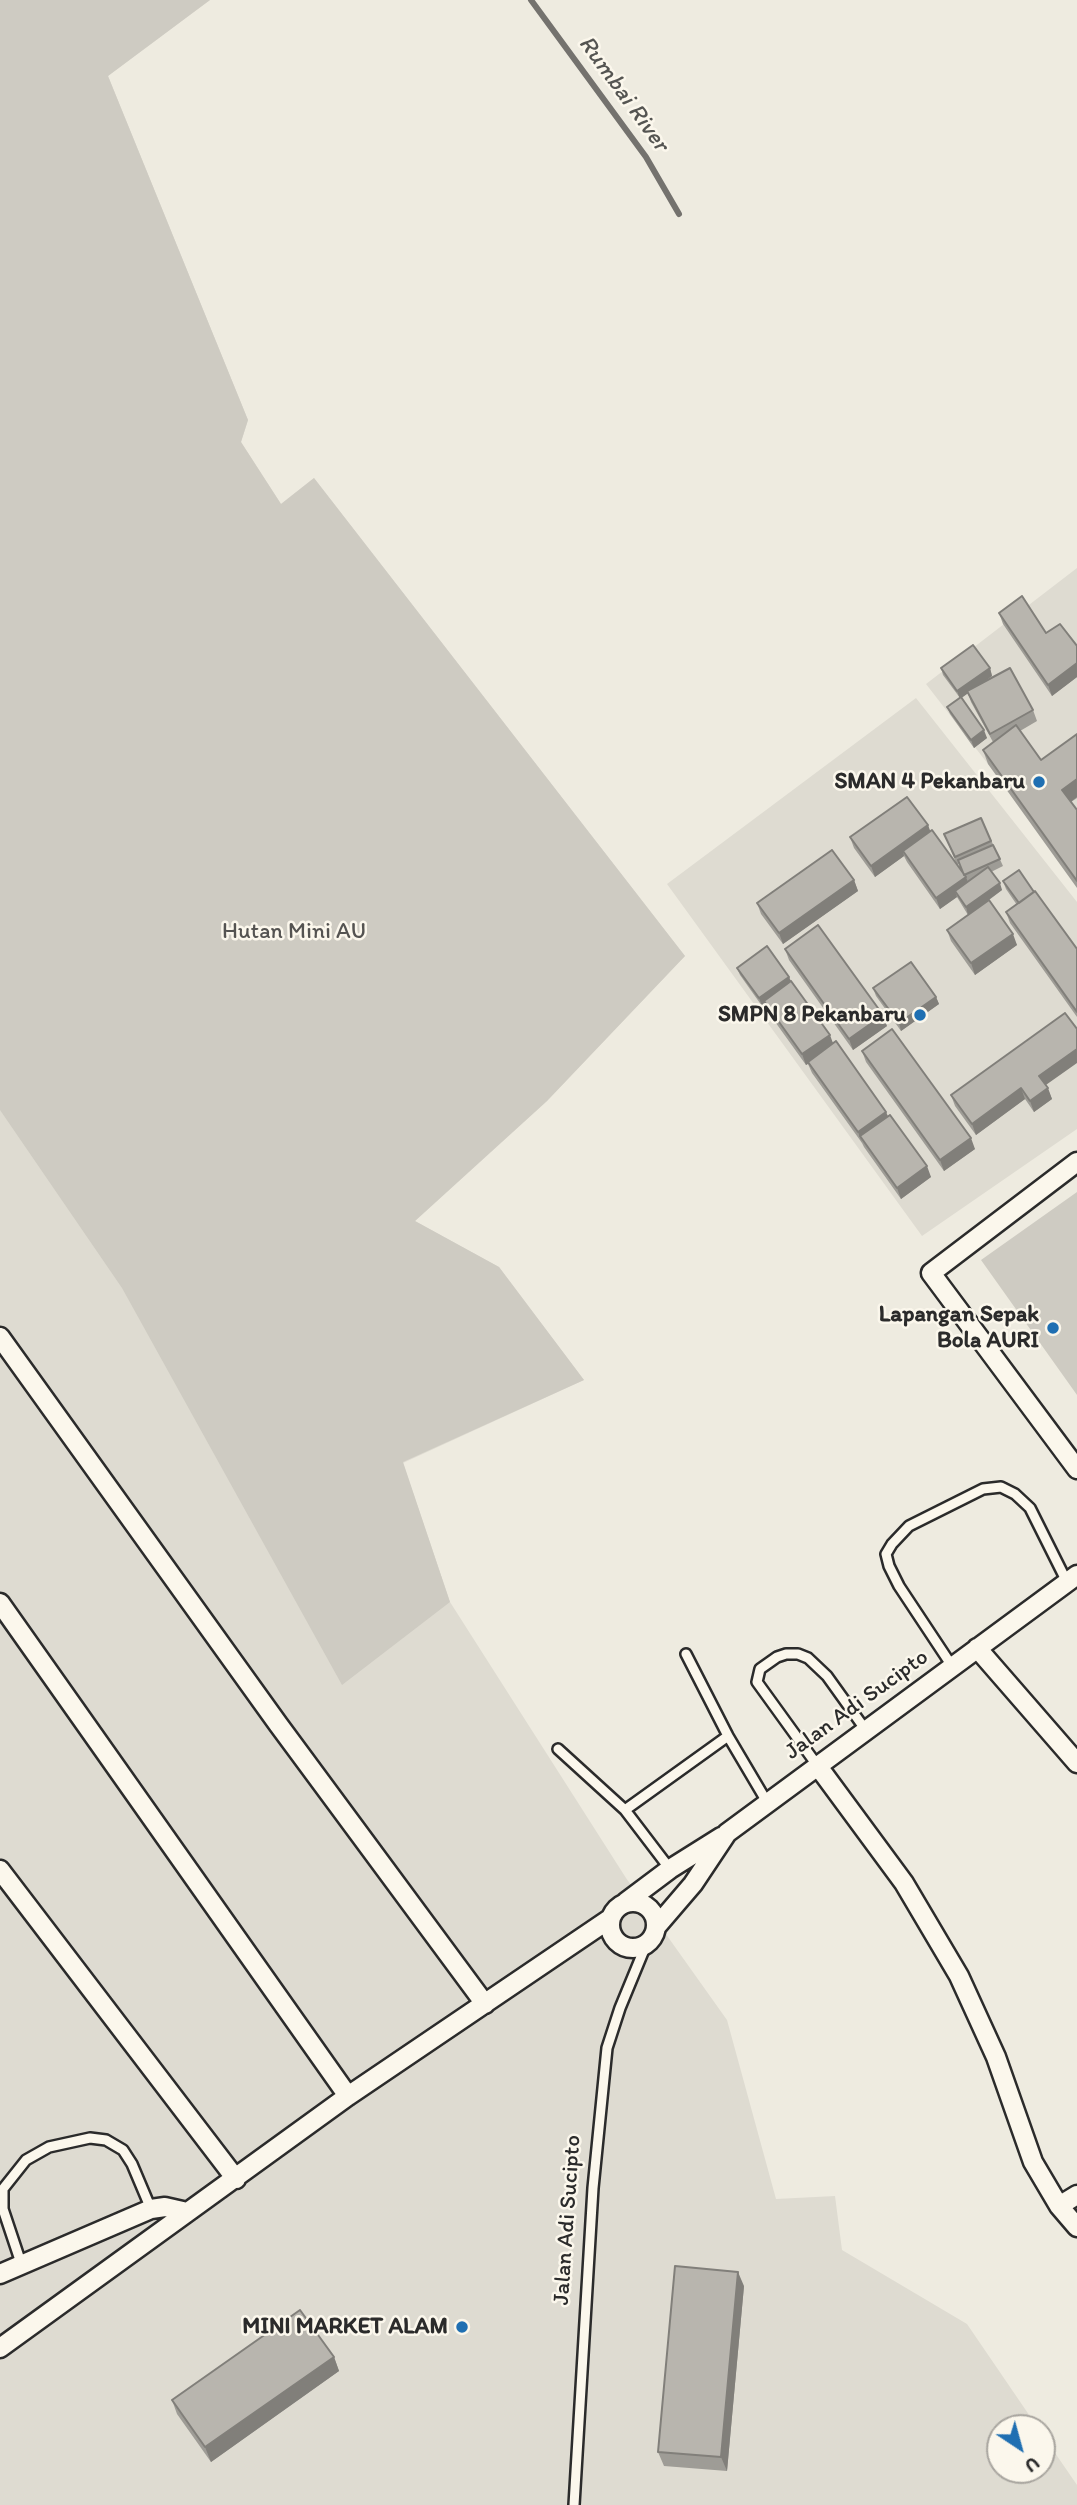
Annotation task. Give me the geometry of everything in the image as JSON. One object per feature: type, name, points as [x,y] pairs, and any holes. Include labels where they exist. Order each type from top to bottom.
[{"type":"street","points":[[1077,1162],[932,1273],[1077,1468]]},
{"type":"street","points":[[0,1337],[278,1724],[485,2004]]},
{"type":"street","name":"Jalan Adi Sucipto","points":[[657,1926],[693,1884],[727,1833],[1072,1579]]},
{"type":"street","points":[[0,1603],[6,1625],[348,2096]]},
{"type":"street","points":[[977,1648],[1077,1763]]},
{"type":"street","points":[[817,1766],[904,1884],[959,1976],[996,2057],[1033,2162],[1059,2206],[1077,2227]]},
{"type":"street","points":[[0,2348],[348,2096],[611,1918],[616,1908],[727,1833]]},
{"type":"street","points":[[0,1870],[236,2179]]},
{"type":"street","points":[[611,1918],[612,1934],[622,1946],[630,1948],[646,1945],[652,1940],[657,1926],[656,1918],[648,1906],[641,1902],[626,1902]]},
{"type":"street","points":[[1059,2206],[1077,2195]]},
{"type":"street","points":[[0,2274],[150,2209],[165,2207],[187,2212]]},
{"type":"lane","points":[[952,1666],[899,1586],[889,1566],[886,1554],[909,1526],[983,1489],[1002,1488],[1015,1494],[1030,1508],[1072,1579]]},
{"type":"lane","points":[[687,1654],[728,1736],[767,1802]]},
{"type":"lane","points":[[817,1766],[757,1682],[760,1670],[777,1657],[786,1654],[798,1654],[808,1658],[827,1676],[865,1729]]},
{"type":"lane","points":[[625,1810],[728,1736]]},
{"type":"lane","points":[[558,1749],[625,1810],[670,1869]]},
{"type":"lane","name":"Jalan Adi Sucipto","points":[[573,2505],[593,2188],[607,2048],[646,1945]]},
{"type":"lane","points":[[22,2266],[3,2209],[3,2189],[26,2160],[49,2147],[90,2138],[106,2140],[123,2150],[132,2164],[150,2209]]},
{"type":"shaded area","points":[[0,0],[210,0],[108,76],[248,420],[241,442],[281,504],[314,478],[685,956],[547,1101],[415,1221],[499,1267],[584,1380],[403,1463],[450,1602],[626,1878],[727,2020],[776,2199],[835,2196],[842,2250],[967,2324],[1028,2414],[986,2414],[986,2484],[1056,2484],[1056,2454],[1077,2485],[1077,2505],[0,2505]]},
{"type":"shaded area","name":"SMAN 4 Pekanbaru","points":[[1077,568],[1077,879],[926,684]]},
{"type":"shaded area","name":"SMPN 8 Pekanbaru","points":[[916,698],[1077,902],[1077,1129],[922,1236],[667,884]]},
{"type":"green space","name":"Hutan Mini AU","points":[[0,0],[210,0],[108,76],[248,420],[241,442],[281,504],[314,478],[685,956],[547,1101],[415,1221],[499,1267],[584,1380],[403,1462],[450,1602],[342,1685],[122,1288],[0,1110]]},
{"type":"green space","name":"Lapangan Sepak Bola AURI","points":[[1077,1192],[1077,1395],[981,1260]]},
{"type":"building","points":[[1022,596],[1046,633],[1060,624],[1077,646],[1077,663],[1048,685],[999,613]]},
{"type":"building","points":[[973,645],[990,668],[957,691],[941,668]]},
{"type":"building","points":[[1010,668],[1033,710],[990,734],[967,691]]},
{"type":"building","points":[[961,697],[984,730],[971,740],[947,707]]},
{"type":"building","points":[[1016,725],[1041,760],[1077,734],[1077,779],[1062,790],[1077,810],[1077,881],[983,750]]},
{"type":"building","points":[[907,797],[928,825],[871,866],[850,837]]},
{"type":"building","points":[[981,818],[991,841],[955,857],[944,834]]},
{"type":"building","points":[[932,830],[966,877],[936,898],[903,851]]},
{"type":"building","points":[[993,845],[1000,859],[964,875],[958,860]]},
{"type":"building","points":[[832,850],[854,880],[779,933],[757,903]]},
{"type":"building","points":[[988,867],[1000,883],[966,907],[955,891]]},
{"type":"building","points":[[1019,870],[1034,892],[1019,903],[1003,881]]},
{"type":"building","points":[[1035,891],[1077,949],[1077,1012],[1006,912]]},
{"type":"building","points":[[989,900],[1013,934],[971,963],[947,930]]},
{"type":"building","points":[[818,925],[883,1015],[849,1039],[785,949]]},
{"type":"building","points":[[767,946],[789,977],[759,998],[737,968]]},
{"type":"building","points":[[911,962],[936,997],[899,1023],[873,988]]},
{"type":"building","points":[[791,981],[830,1035],[802,1054],[764,1001]]},
{"type":"building","points":[[1065,1013],[1077,1029],[1077,1049],[1039,1076],[1048,1088],[1030,1101],[1021,1088],[972,1124],[951,1095]]},
{"type":"building","points":[[892,1029],[971,1138],[940,1160],[862,1051]]},
{"type":"building","points":[[836,1041],[886,1112],[858,1132],[808,1062]]},
{"type":"building","points":[[890,1115],[927,1166],[897,1188],[860,1136]]},
{"type":"building","points":[[675,2266],[738,2272],[721,2457],[658,2452]]},
{"type":"building","points":[[300,2310],[334,2357],[205,2447],[172,2400]]},
{"type":"waterway","name":"Rumbai River","points":[[531,0],[646,157],[679,214]]},
{"type":"place","name":"SMAN 4 Pekanbaru","points":[[1039,782]]},
{"type":"place","name":"SMPN 8 Pekanbaru","points":[[920,1015]]},
{"type":"place","name":"Lapangan Sepak Bola AURI","points":[[1053,1328]]},
{"type":"place","name":"MINI MARKET ALAM","points":[[462,2327]]}]
